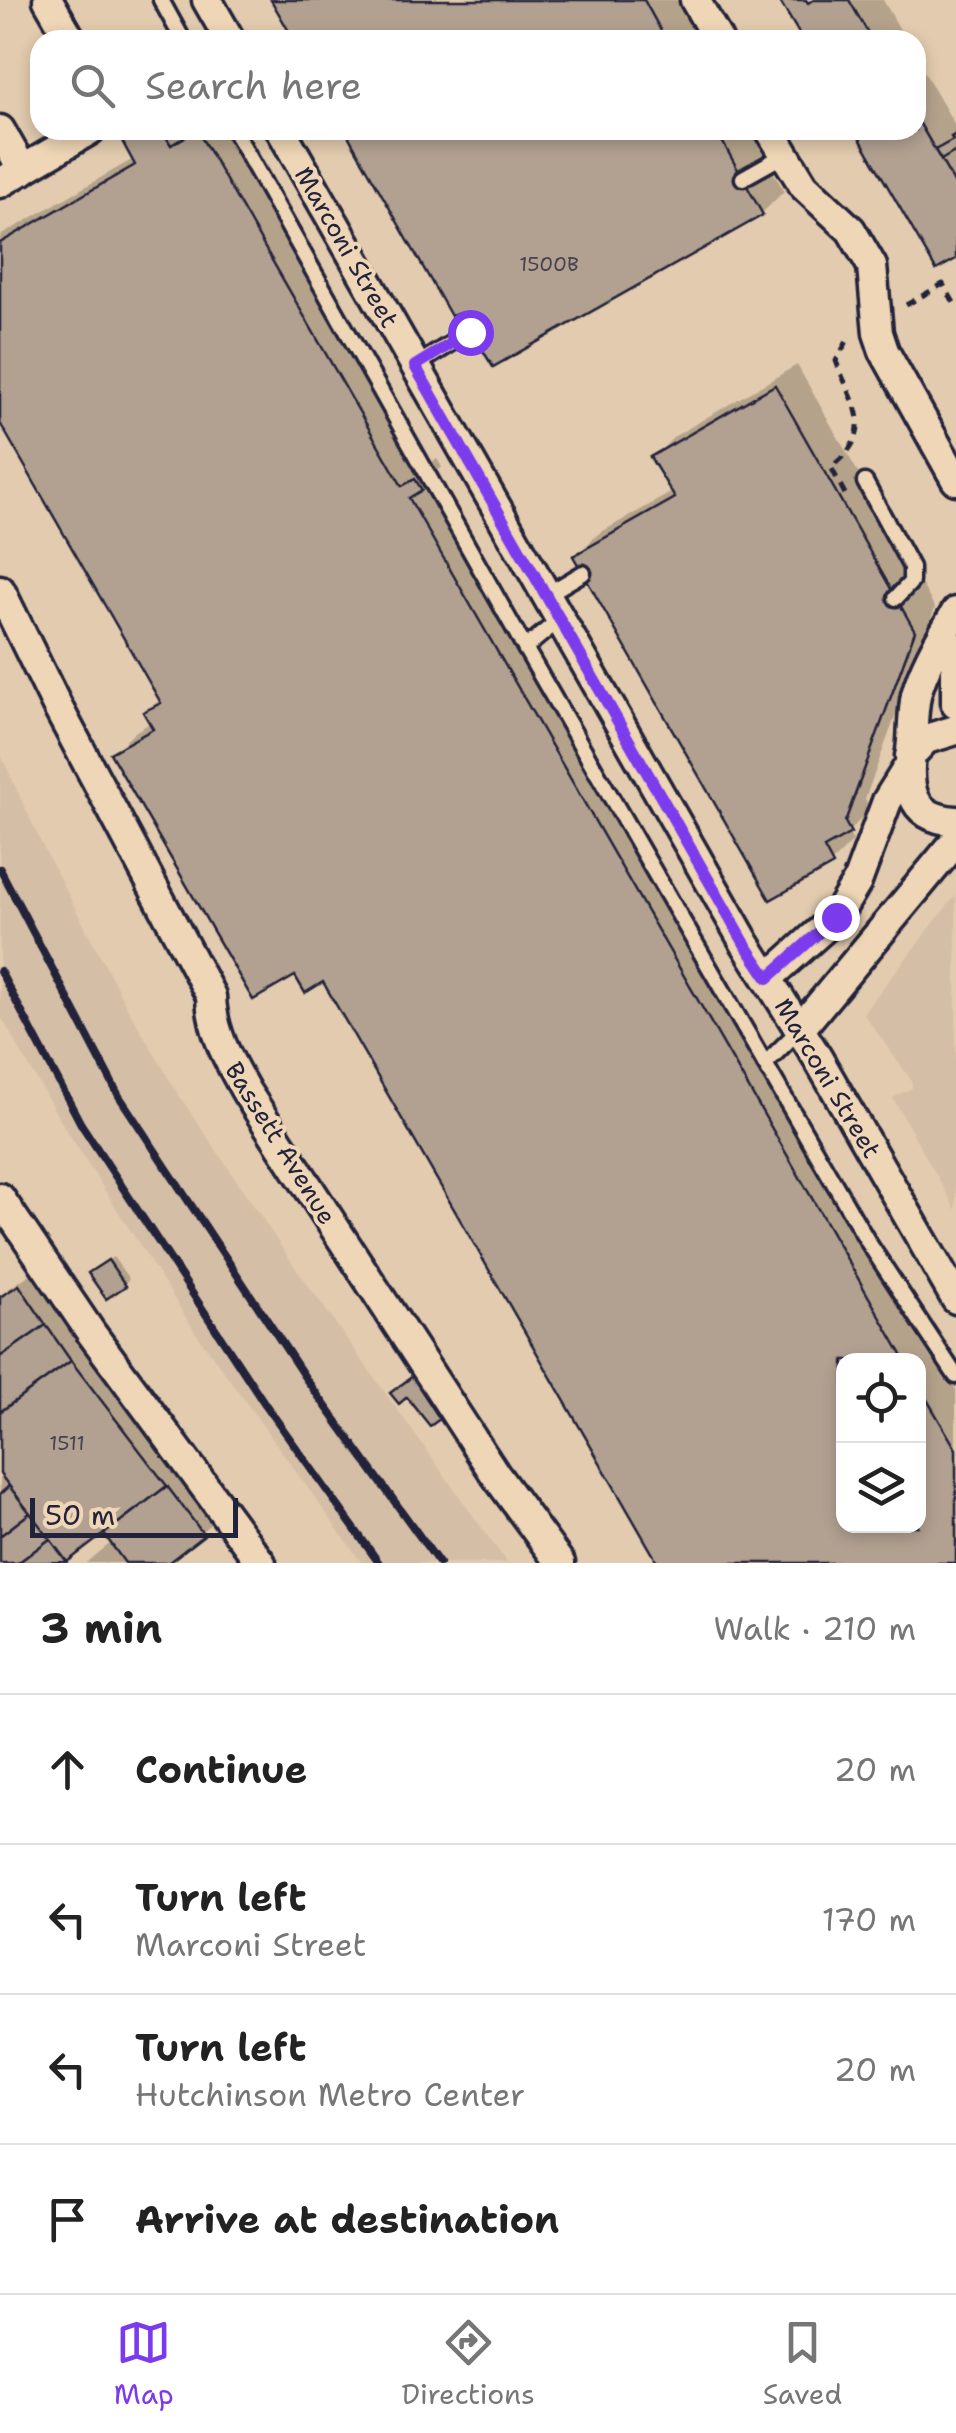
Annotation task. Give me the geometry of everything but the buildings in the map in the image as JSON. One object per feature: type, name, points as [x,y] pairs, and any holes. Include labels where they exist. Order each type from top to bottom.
[{"type":"street","points":[[48,0],[64,30]]},
{"type":"street","points":[[208,0],[224,30]]},
{"type":"street","points":[[695,0],[712,30]]},
{"type":"street","points":[[0,130],[12,177],[73,140]]},
{"type":"street","name":"Marconi Street","points":[[287,140],[552,608],[956,1299]]},
{"type":"street","points":[[776,140],[804,186],[851,230],[872,266],[878,333],[884,351],[956,480]]},
{"type":"street","name":"Bassett Avenue","points":[[0,590],[56,706],[211,996],[220,1045],[247,1093],[495,1474],[560,1563]]},
{"type":"street","points":[[956,612],[934,650],[916,696],[908,762],[910,792],[922,809],[944,820],[956,820]]},
{"type":"street","points":[[956,648],[956,704]]},
{"type":"street","points":[[768,978],[836,917],[857,882],[886,802],[908,762],[926,739],[956,730]]},
{"type":"street","points":[[800,1028],[956,842]]},
{"type":"street","points":[[0,1198],[246,1558]]},
{"type":"lane","points":[[161,0],[178,30]]},
{"type":"lane","points":[[240,140],[868,1242],[956,1376]]},
{"type":"lane","points":[[743,178],[784,155]]},
{"type":"lane","points":[[415,366],[470,332]]},
{"type":"lane","points":[[865,482],[911,568],[910,582],[896,598]]},
{"type":"lane","points":[[526,648],[552,608],[583,572]]},
{"type":"lane","points":[[765,1064],[800,1028]]},
{"type":"path","points":[[906,305],[942,284],[956,306]]},
{"type":"path","points":[[838,366],[837,357],[850,336]]},
{"type":"shaded area","points":[[0,753],[42,845],[128,1009],[180,1097],[293,1264],[507,1563],[362,1563],[196,1333],[60,1120],[0,1015]]},
{"type":"shaded area","points":[[956,895],[956,1210],[893,1098],[912,1088],[912,1081],[863,1013]]},
{"type":"railway","points":[[0,869],[119,1096],[306,1379],[439,1563]]},
{"type":"railway","points":[[0,971],[81,1124],[265,1404],[379,1563]]},
{"type":"route","points":[[470,332],[415,366],[745,944],[768,978],[836,917]]}]
